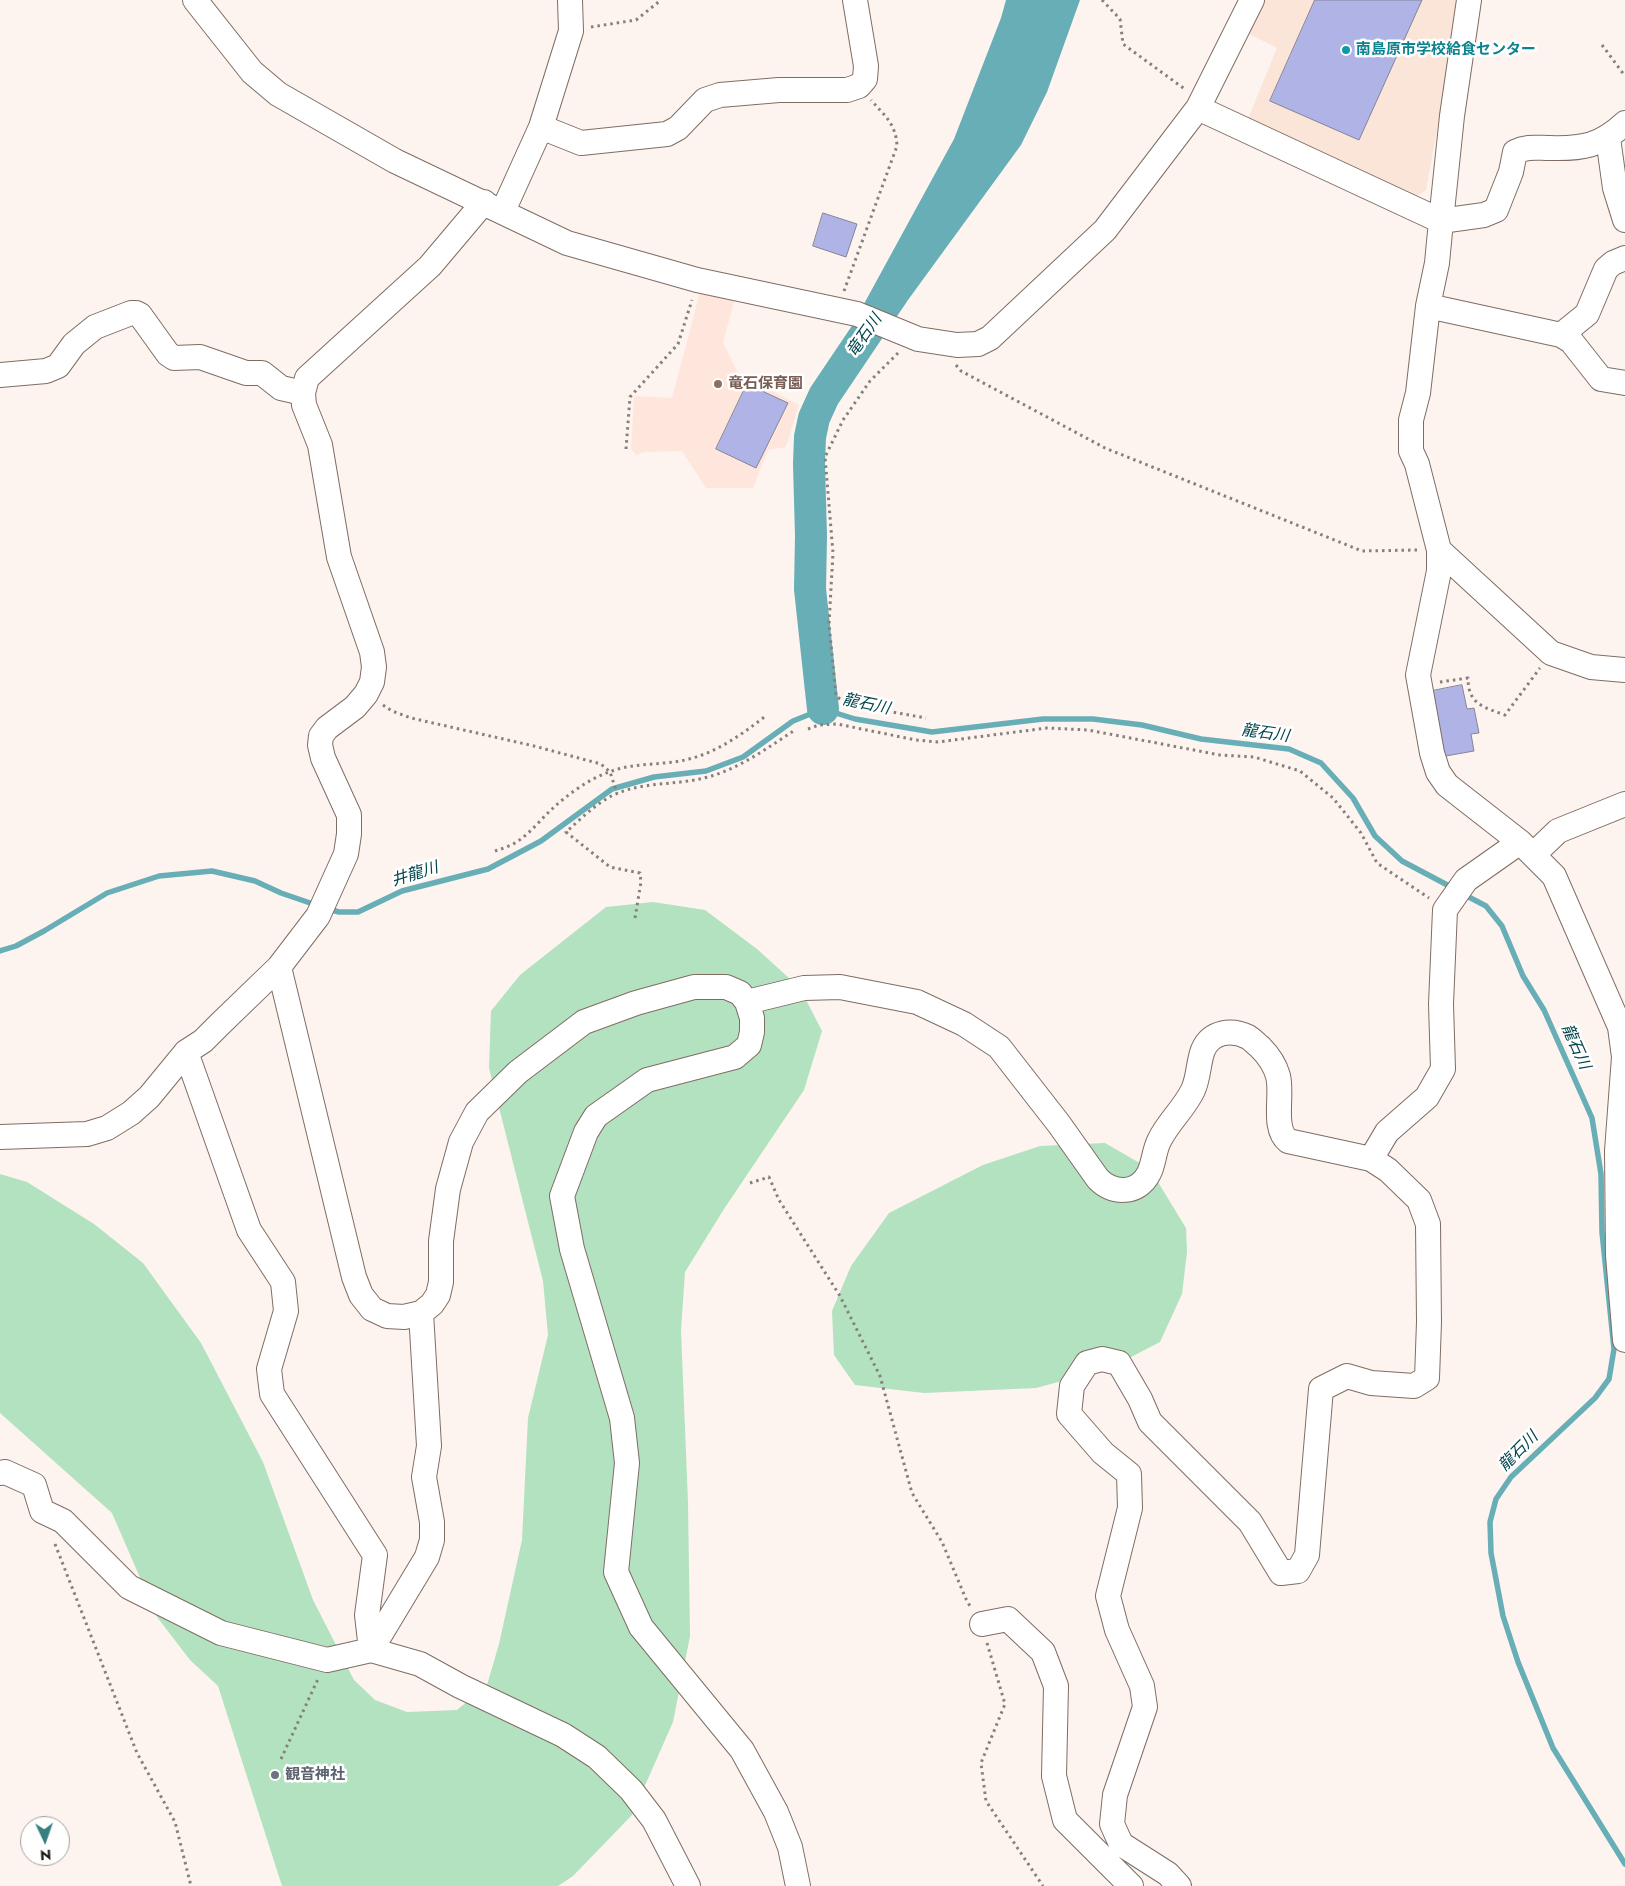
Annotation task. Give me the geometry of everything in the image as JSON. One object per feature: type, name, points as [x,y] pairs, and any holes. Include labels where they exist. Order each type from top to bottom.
[{"type":"street","points":[[195,0],[252,72],[278,94],[395,161],[567,243],[698,280],[847,312],[912,337],[957,345],[978,344],[990,338],[1105,230],[1200,104],[1252,0]]},
{"type":"street","points":[[0,1137],[80,1134],[107,1128],[131,1113],[149,1097],[186,1052],[203,1041],[279,967],[322,909],[346,854],[350,834],[349,815],[323,758],[320,745],[321,736],[328,728],[355,707],[366,694],[372,682],[374,667],[372,652],[338,557],[320,445],[304,404],[303,393],[307,378],[493,207],[541,127],[571,31],[570,0]]},
{"type":"street","points":[[541,127],[581,143],[668,134],[678,128],[705,100],[720,95],[779,90],[847,90],[859,86],[864,79],[866,66],[854,0]]},
{"type":"street","points":[[1469,0],[1452,116],[1437,263],[1428,306],[1418,393],[1411,420],[1411,450],[1417,464],[1438,550],[1439,571],[1418,675],[1432,753],[1438,772],[1447,785],[1527,849],[1554,876],[1620,1028],[1624,1057],[1617,1152],[1618,1254],[1625,1340]]},
{"type":"street","points":[[1200,104],[1441,221],[1484,215],[1496,210],[1511,172],[1515,152],[1525,147],[1570,149],[1584,147],[1617,131],[1615,188],[1625,220]]},
{"type":"street","points":[[1561,335],[1587,314],[1606,269],[1613,263],[1625,258]]},
{"type":"street","points":[[1428,306],[1561,335],[1572,342],[1601,379],[1625,383]]},
{"type":"street","points":[[0,375],[46,372],[58,366],[74,344],[95,327],[131,312],[140,315],[168,354],[174,358],[200,357],[246,372],[262,373],[281,388],[303,393]]},
{"type":"street","points":[[1438,550],[1551,653],[1591,667],[1625,670]]},
{"type":"street","points":[[1371,1160],[1387,1132],[1426,1097],[1442,1069],[1442,1004],[1453,898],[1466,880],[1558,831],[1625,804]]},
{"type":"street","points":[[279,967],[354,1277],[361,1295],[372,1309],[387,1316],[404,1317],[421,1313],[432,1304],[438,1295],[441,1282],[441,1241],[448,1189],[461,1142],[477,1112],[518,1072],[584,1022],[636,1003],[694,988],[726,987],[740,993],[747,1002],[752,1018],[752,1032],[749,1045],[735,1057],[647,1080],[596,1116],[586,1132],[562,1196],[572,1249],[622,1418],[627,1464],[616,1572],[641,1627],[742,1750],[776,1812],[790,1847],[798,1886]]},
{"type":"street","points":[[747,1002],[804,988],[840,987],[916,1002],[964,1024],[999,1047],[1059,1124],[1098,1179],[1105,1186],[1115,1190],[1135,1188],[1143,1182],[1148,1174],[1158,1143],[1168,1126],[1189,1100],[1196,1084],[1204,1049],[1212,1038],[1226,1032],[1238,1032],[1251,1039],[1269,1056],[1278,1076],[1279,1128],[1283,1138],[1288,1141],[1371,1160],[1388,1170],[1419,1200],[1428,1224],[1427,1378],[1414,1386],[1371,1382],[1348,1376],[1321,1389],[1307,1555],[1298,1571],[1281,1573],[1250,1522],[1150,1422],[1140,1399],[1119,1363],[1102,1360],[1087,1363],[1072,1386],[1069,1414],[1103,1453],[1129,1474],[1130,1508],[1108,1596],[1116,1630],[1142,1686],[1145,1707],[1115,1795],[1112,1824],[1121,1844],[1168,1874],[1179,1886]]},
{"type":"street","points":[[186,1052],[249,1230],[283,1282],[286,1311],[269,1369],[272,1394],[375,1555],[368,1615],[371,1650]]},
{"type":"street","points":[[371,1650],[427,1557],[432,1540],[432,1522],[424,1477],[429,1446],[421,1313]]},
{"type":"street","points":[[0,1473],[5,1472],[34,1485],[42,1510],[63,1521],[129,1587],[221,1633],[327,1660],[371,1650],[420,1664],[460,1686],[564,1735],[597,1758],[632,1790],[654,1820],[688,1886]]},
{"type":"street","points":[[982,1624],[1008,1619],[1043,1652],[1056,1686],[1054,1776],[1066,1820],[1130,1886]]},
{"type":"path","points":[[571,31],[636,20],[661,0]]},
{"type":"path","points":[[1102,0],[1120,20],[1123,44],[1200,104]]},
{"type":"path","points":[[1602,45],[1625,76]]},
{"type":"path","points":[[847,312],[897,146],[896,135],[892,125],[859,86]]},
{"type":"path","points":[[626,449],[630,397],[678,344],[698,280]]},
{"type":"path","points":[[912,337],[870,381],[843,420],[825,457],[832,553],[829,624],[836,696],[847,704],[926,718]]},
{"type":"path","points":[[957,345],[954,360],[956,366],[961,371],[1105,448],[1362,551],[1438,550]]},
{"type":"path","points":[[1420,686],[1468,678],[1468,689],[1473,700],[1505,715],[1551,653]]},
{"type":"path","points":[[366,694],[392,711],[411,718],[601,764],[610,772],[617,792]]},
{"type":"path","points":[[495,851],[512,845],[580,787],[610,772],[641,765],[682,760],[707,753],[736,739],[767,715]]},
{"type":"path","points":[[808,729],[819,725],[837,724],[916,740],[938,742],[1047,728],[1088,730],[1220,755],[1254,757],[1300,771],[1333,798],[1362,833],[1377,863],[1409,883],[1453,898]]},
{"type":"path","points":[[635,918],[641,882],[640,873],[610,867],[566,832],[596,806],[617,792],[649,785],[705,778],[728,770],[757,755],[795,730]]},
{"type":"path","points":[[750,1184],[769,1177],[779,1200],[840,1296],[880,1376],[912,1493],[942,1542],[966,1599],[982,1624],[1004,1704],[981,1763],[986,1801],[1043,1886]]},
{"type":"path","points":[[42,1510],[137,1753],[175,1822],[191,1886]]},
{"type":"path","points":[[281,1759],[327,1660]]},
{"type":"shaded area","points":[[1261,0],[1459,0],[1458,16],[1426,190],[1416,197],[1248,119],[1277,48],[1245,32]]},
{"type":"shaded area","name":"竜石保育園","points":[[700,292],[735,299],[723,342],[738,373],[799,405],[786,447],[768,450],[753,488],[706,488],[682,451],[644,452],[636,455],[631,449],[634,396],[672,398]]},
{"type":"green space","points":[[653,902],[705,910],[757,949],[800,988],[822,1031],[804,1090],[724,1209],[685,1272],[681,1330],[688,1503],[690,1636],[673,1722],[632,1815],[573,1876],[558,1886],[282,1886],[218,1686],[190,1660],[157,1617],[112,1513],[0,1413],[0,1174],[27,1182],[94,1224],[143,1263],[201,1343],[263,1462],[313,1600],[354,1680],[375,1700],[407,1712],[457,1710],[487,1685],[499,1644],[522,1540],[528,1418],[548,1335],[543,1281],[489,1068],[491,1011],[520,975],[606,907]]},
{"type":"green space","points":[[1105,1143],[1150,1169],[1186,1228],[1187,1252],[1182,1294],[1160,1342],[1110,1368],[1036,1388],[924,1393],[855,1385],[834,1355],[832,1311],[851,1266],[889,1213],[983,1165],[1040,1146]]},
{"type":"water","points":[[1006,0],[1080,0],[1047,92],[1021,145],[889,326],[859,313],[954,139],[1001,18]]},
{"type":"building","name":"南島原市学校給食センター","points":[[1315,0],[1422,0],[1359,140],[1270,101]]},
{"type":"building","points":[[823,213],[857,224],[846,257],[813,246]]},
{"type":"building","points":[[747,384],[788,403],[756,468],[716,449]]},
{"type":"building","points":[[1462,685],[1467,709],[1474,708],[1479,733],[1471,734],[1474,751],[1440,757],[1427,692]]},
{"type":"waterway","name":"竜石川","points":[[823,709],[810,589],[810,437],[814,418],[824,396],[892,295]]},
{"type":"waterway","name":"龍石川","points":[[328,909],[339,912],[358,912],[402,891],[488,869],[541,841],[612,789],[654,777],[706,771],[743,757],[793,721],[823,709],[855,719],[932,732],[1043,719],[1093,719],[1142,725],[1201,739],[1289,749],[1321,763],[1353,798],[1375,836],[1402,861],[1453,888]]},
{"type":"waterway","name":"井龍川","points":[[0,951],[16,946],[44,931],[107,893],[159,876],[212,871],[255,881],[281,893],[316,905]]},
{"type":"waterway","name":"龍石川","points":[[1463,894],[1486,906],[1502,926],[1523,976],[1544,1010],[1592,1118],[1601,1174],[1602,1232],[1614,1349],[1609,1379],[1595,1398],[1511,1477],[1496,1499],[1490,1522],[1491,1553],[1503,1616],[1518,1662],[1553,1748],[1625,1864]]},
{"type":"place","name":"南島原市学校給食センター","points":[[1346,50]]},
{"type":"place","name":"竜石保育園","points":[[718,384]]},
{"type":"place","name":"観音神社","points":[[275,1775]]}]
